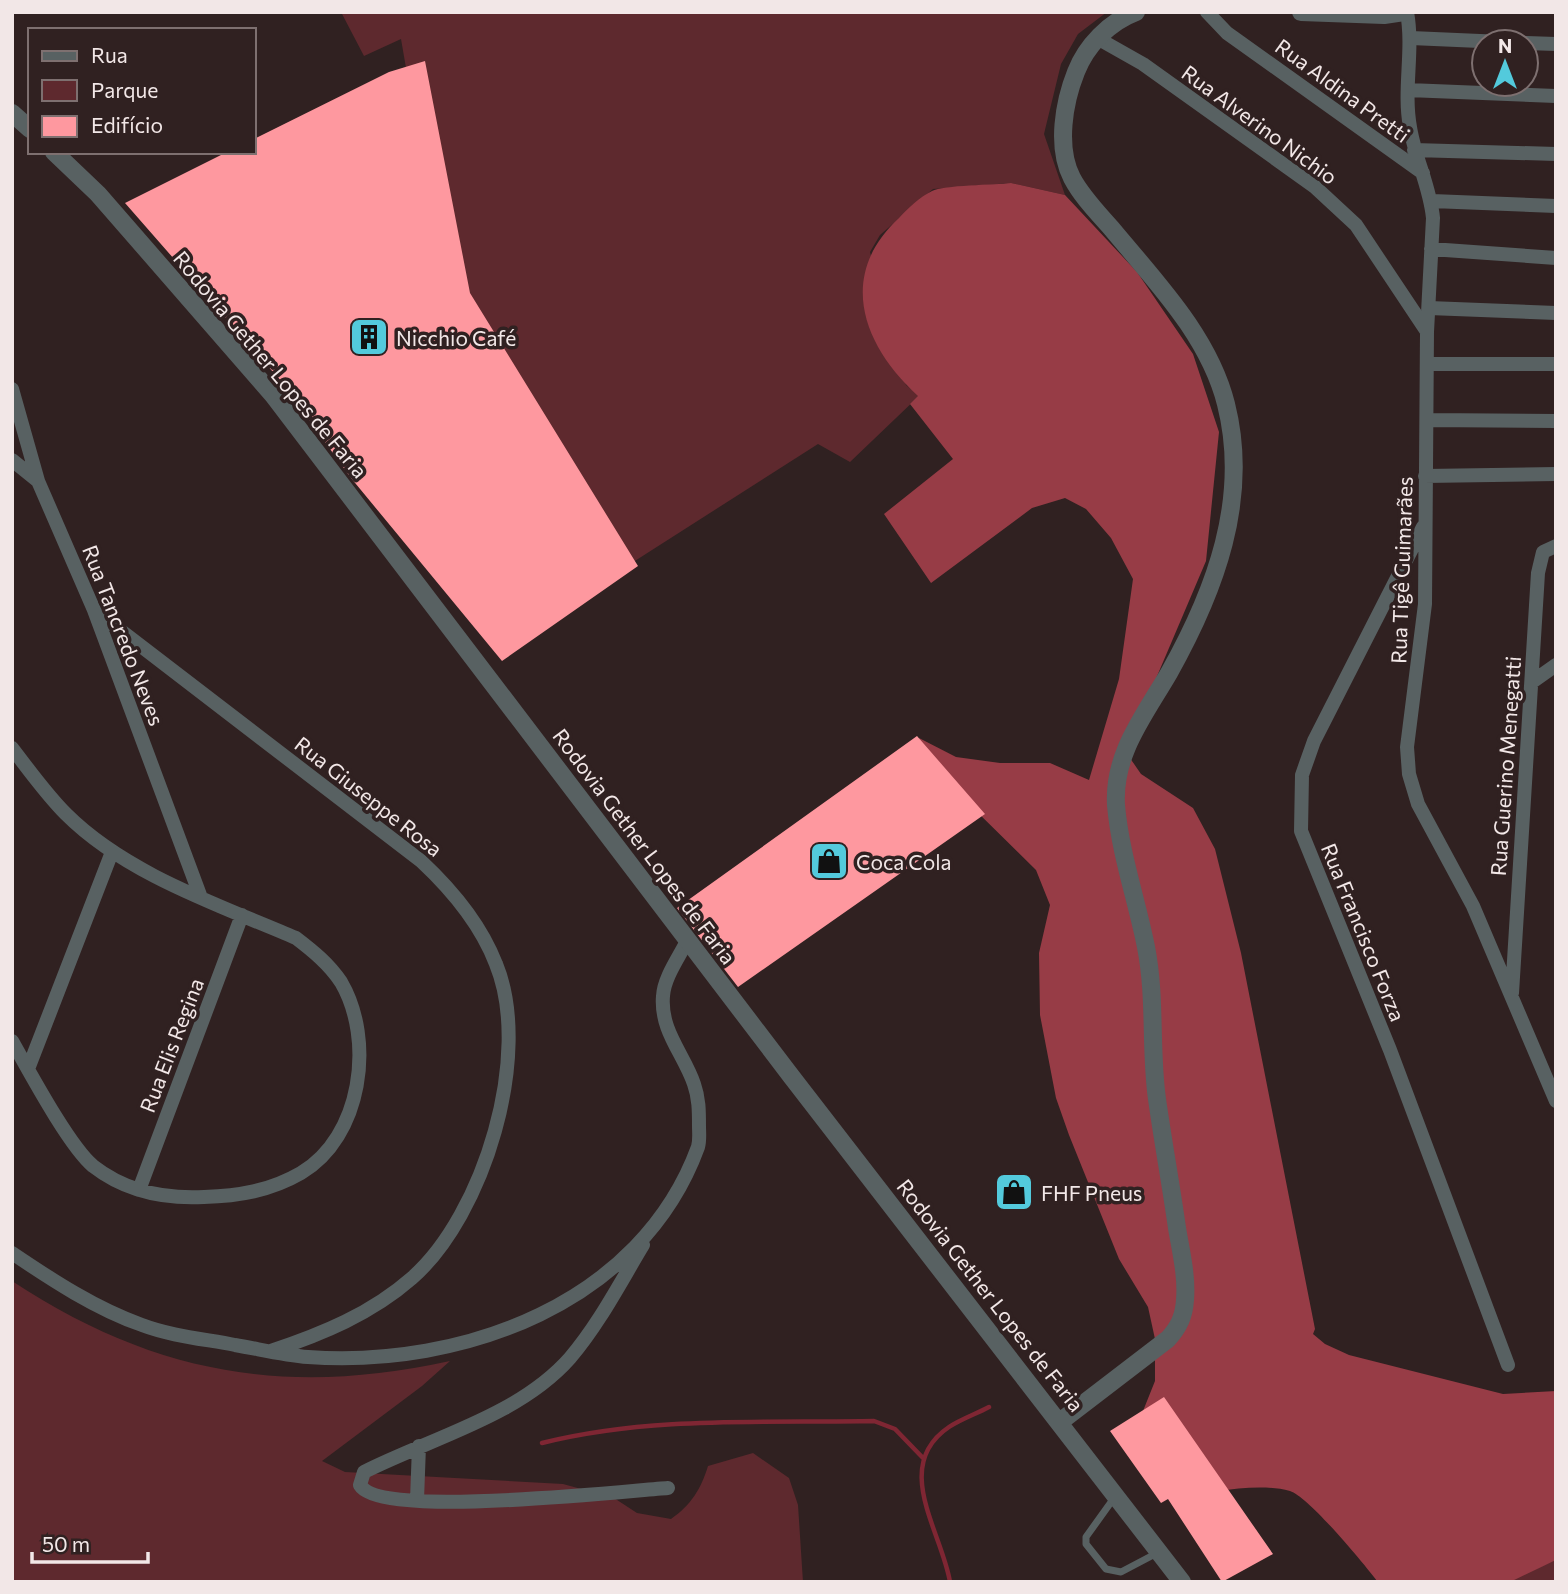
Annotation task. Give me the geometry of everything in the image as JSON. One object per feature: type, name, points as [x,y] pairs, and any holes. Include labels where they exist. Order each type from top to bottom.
[{"type":"street","points":[[1061,1421],[1168,1339],[1179,1327],[1184,1312],[1185,1280],[1157,1097],[1154,1008],[1147,951],[1120,827],[1117,778],[1130,737],[1170,671],[1216,577],[1224,549],[1234,484],[1231,434],[1226,404],[1217,376],[1173,303],[1086,199],[1068,168],[1064,123],[1068,96],[1079,64],[1097,38],[1136,12]]},
{"type":"street","name":"Rua Aldina Pretti","points":[[1207,12],[1227,33],[1424,173]]},
{"type":"street","points":[[1301,12],[1384,15],[1406,12]]},
{"type":"street","name":"Rua Tigê Guimarães","points":[[1406,12],[1412,38],[1408,90],[1414,150],[1432,201],[1427,332],[1425,604],[1407,747],[1409,774],[1418,804],[1473,906],[1556,1101]]},
{"type":"street","name":"Rua Alverino Nichio","points":[[1097,38],[1143,64],[1315,187],[1365,236],[1427,332]]},
{"type":"street","points":[[1412,38],[1470,41]]},
{"type":"street","points":[[1408,90],[1556,96]]},
{"type":"street","points":[[12,113],[28,128]]},
{"type":"street","points":[[1414,150],[1556,154]]},
{"type":"street","name":"Rodovia Gether Lopes de Faria","points":[[56,154],[99,194],[273,395],[775,1056],[1061,1421],[1182,1582]]},
{"type":"street","points":[[1432,201],[1556,205]]},
{"type":"street","points":[[1431,249],[1556,258]]},
{"type":"street","points":[[1429,308],[1556,313]]},
{"type":"street","points":[[1427,364],[1556,364]]},
{"type":"street","name":"Rua Tancredo Neves","points":[[12,389],[38,481],[94,610],[200,895]]},
{"type":"street","points":[[1427,420],[1556,421]]},
{"type":"street","points":[[12,460],[38,481]]},
{"type":"street","points":[[1425,476],[1556,474]]},
{"type":"street","name":"Rua Francisco Forza","points":[[1425,523],[1314,741],[1302,775],[1301,831],[1390,1050],[1508,1365]]},
{"type":"street","name":"Rua Guerino Menegatti","points":[[1512,997],[1540,560],[1543,552],[1556,546]]},
{"type":"street","name":"Rua Giuseppe Rosa","points":[[94,610],[421,861],[440,879],[481,935],[502,983],[508,1017],[502,1100],[471,1197],[452,1229],[413,1277],[362,1314],[338,1327],[271,1351]]},
{"type":"street","points":[[1532,682],[1556,665]]},
{"type":"street","points":[[12,748],[66,815],[112,852],[141,869],[296,938],[332,969],[342,985],[360,1045],[352,1106],[323,1155],[303,1172],[278,1185],[237,1195],[173,1198],[139,1190],[91,1164],[12,1041]]},
{"type":"street","points":[[28,1069],[112,852]]},
{"type":"street","name":"Rua Elis Regina","points":[[139,1190],[242,915]]},
{"type":"street","points":[[668,1488],[466,1503],[417,1500],[366,1492],[360,1480],[364,1472],[508,1405],[569,1359],[596,1322],[653,1229],[685,1175],[699,1143],[699,1102],[694,1082],[676,1052],[664,1022],[663,1009],[666,983],[688,939]]},
{"type":"street","points":[[12,1253],[55,1282],[141,1325],[308,1357],[373,1356],[483,1338],[529,1322],[566,1303],[653,1229]]},
{"type":"street","points":[[417,1500],[419,1446]]},
{"type":"lane","points":[[1116,1495],[1090,1531],[1086,1544],[1111,1572],[1121,1572],[1160,1552]]},
{"type":"green space","points":[[341,12],[1107,12],[1078,34],[1061,64],[1044,134],[1065,195],[1011,183],[933,189],[880,235],[870,252],[906,385],[919,396],[850,462],[818,444],[497,649],[452,334],[401,39],[364,56]]},
{"type":"green space","points":[[12,1281],[65,1313],[117,1338],[169,1357],[222,1369],[277,1376],[332,1377],[390,1372],[450,1361],[422,1386],[322,1461],[345,1472],[563,1484],[614,1498],[637,1513],[671,1519],[694,1496],[708,1466],[753,1453],[789,1478],[798,1505],[803,1582],[12,1582]]},
{"type":"green space","points":[[1556,1560],[1556,1582],[1510,1582],[1513,1578]]},
{"type":"shaded area","points":[[1011,183],[1065,195],[1137,272],[1193,354],[1219,432],[1206,561],[1149,695],[1123,748],[1141,774],[1193,808],[1215,849],[1241,953],[1315,1329],[1313,1334],[1325,1344],[1349,1355],[1503,1394],[1556,1391],[1556,1560],[1510,1582],[1378,1582],[1336,1532],[1299,1496],[1290,1491],[1272,1488],[1218,1491],[1143,1411],[1155,1381],[1155,1339],[1148,1307],[1119,1259],[1069,1135],[1056,1098],[1040,1015],[1039,953],[1050,905],[1036,870],[968,803],[931,777],[919,738],[956,757],[1000,763],[1050,763],[1089,780],[1119,679],[1133,579],[1111,538],[1086,509],[1065,498],[1032,508],[931,583],[884,514],[953,459],[910,404],[918,396],[883,355],[871,332],[864,309],[863,286],[868,263],[880,240],[906,210],[928,193],[938,189]]},
{"type":"building","name":"Nicchio Café","points":[[425,61],[470,293],[638,566],[502,661],[351,478],[280,380],[125,203],[223,154],[256,154],[256,138],[389,72]]},
{"type":"building","name":"Coca Cola","points":[[917,736],[985,814],[738,987],[677,908]]},
{"type":"building","points":[[1164,1397],[1273,1554],[1222,1582],[1168,1499],[1161,1503],[1110,1431]]},
{"type":"waterway","points":[[950,1582],[925,1500],[922,1480],[924,1461],[932,1443],[949,1427],[989,1407]]},
{"type":"waterway","points":[[542,1443],[583,1434],[665,1425],[874,1421],[895,1429],[924,1459]]},
{"type":"place","name":"Nicchio Café","points":[[369,337]]},
{"type":"place","name":"Coca Cola","points":[[829,861]]},
{"type":"place","name":"FHF Pneus","points":[[1014,1192]]}]
